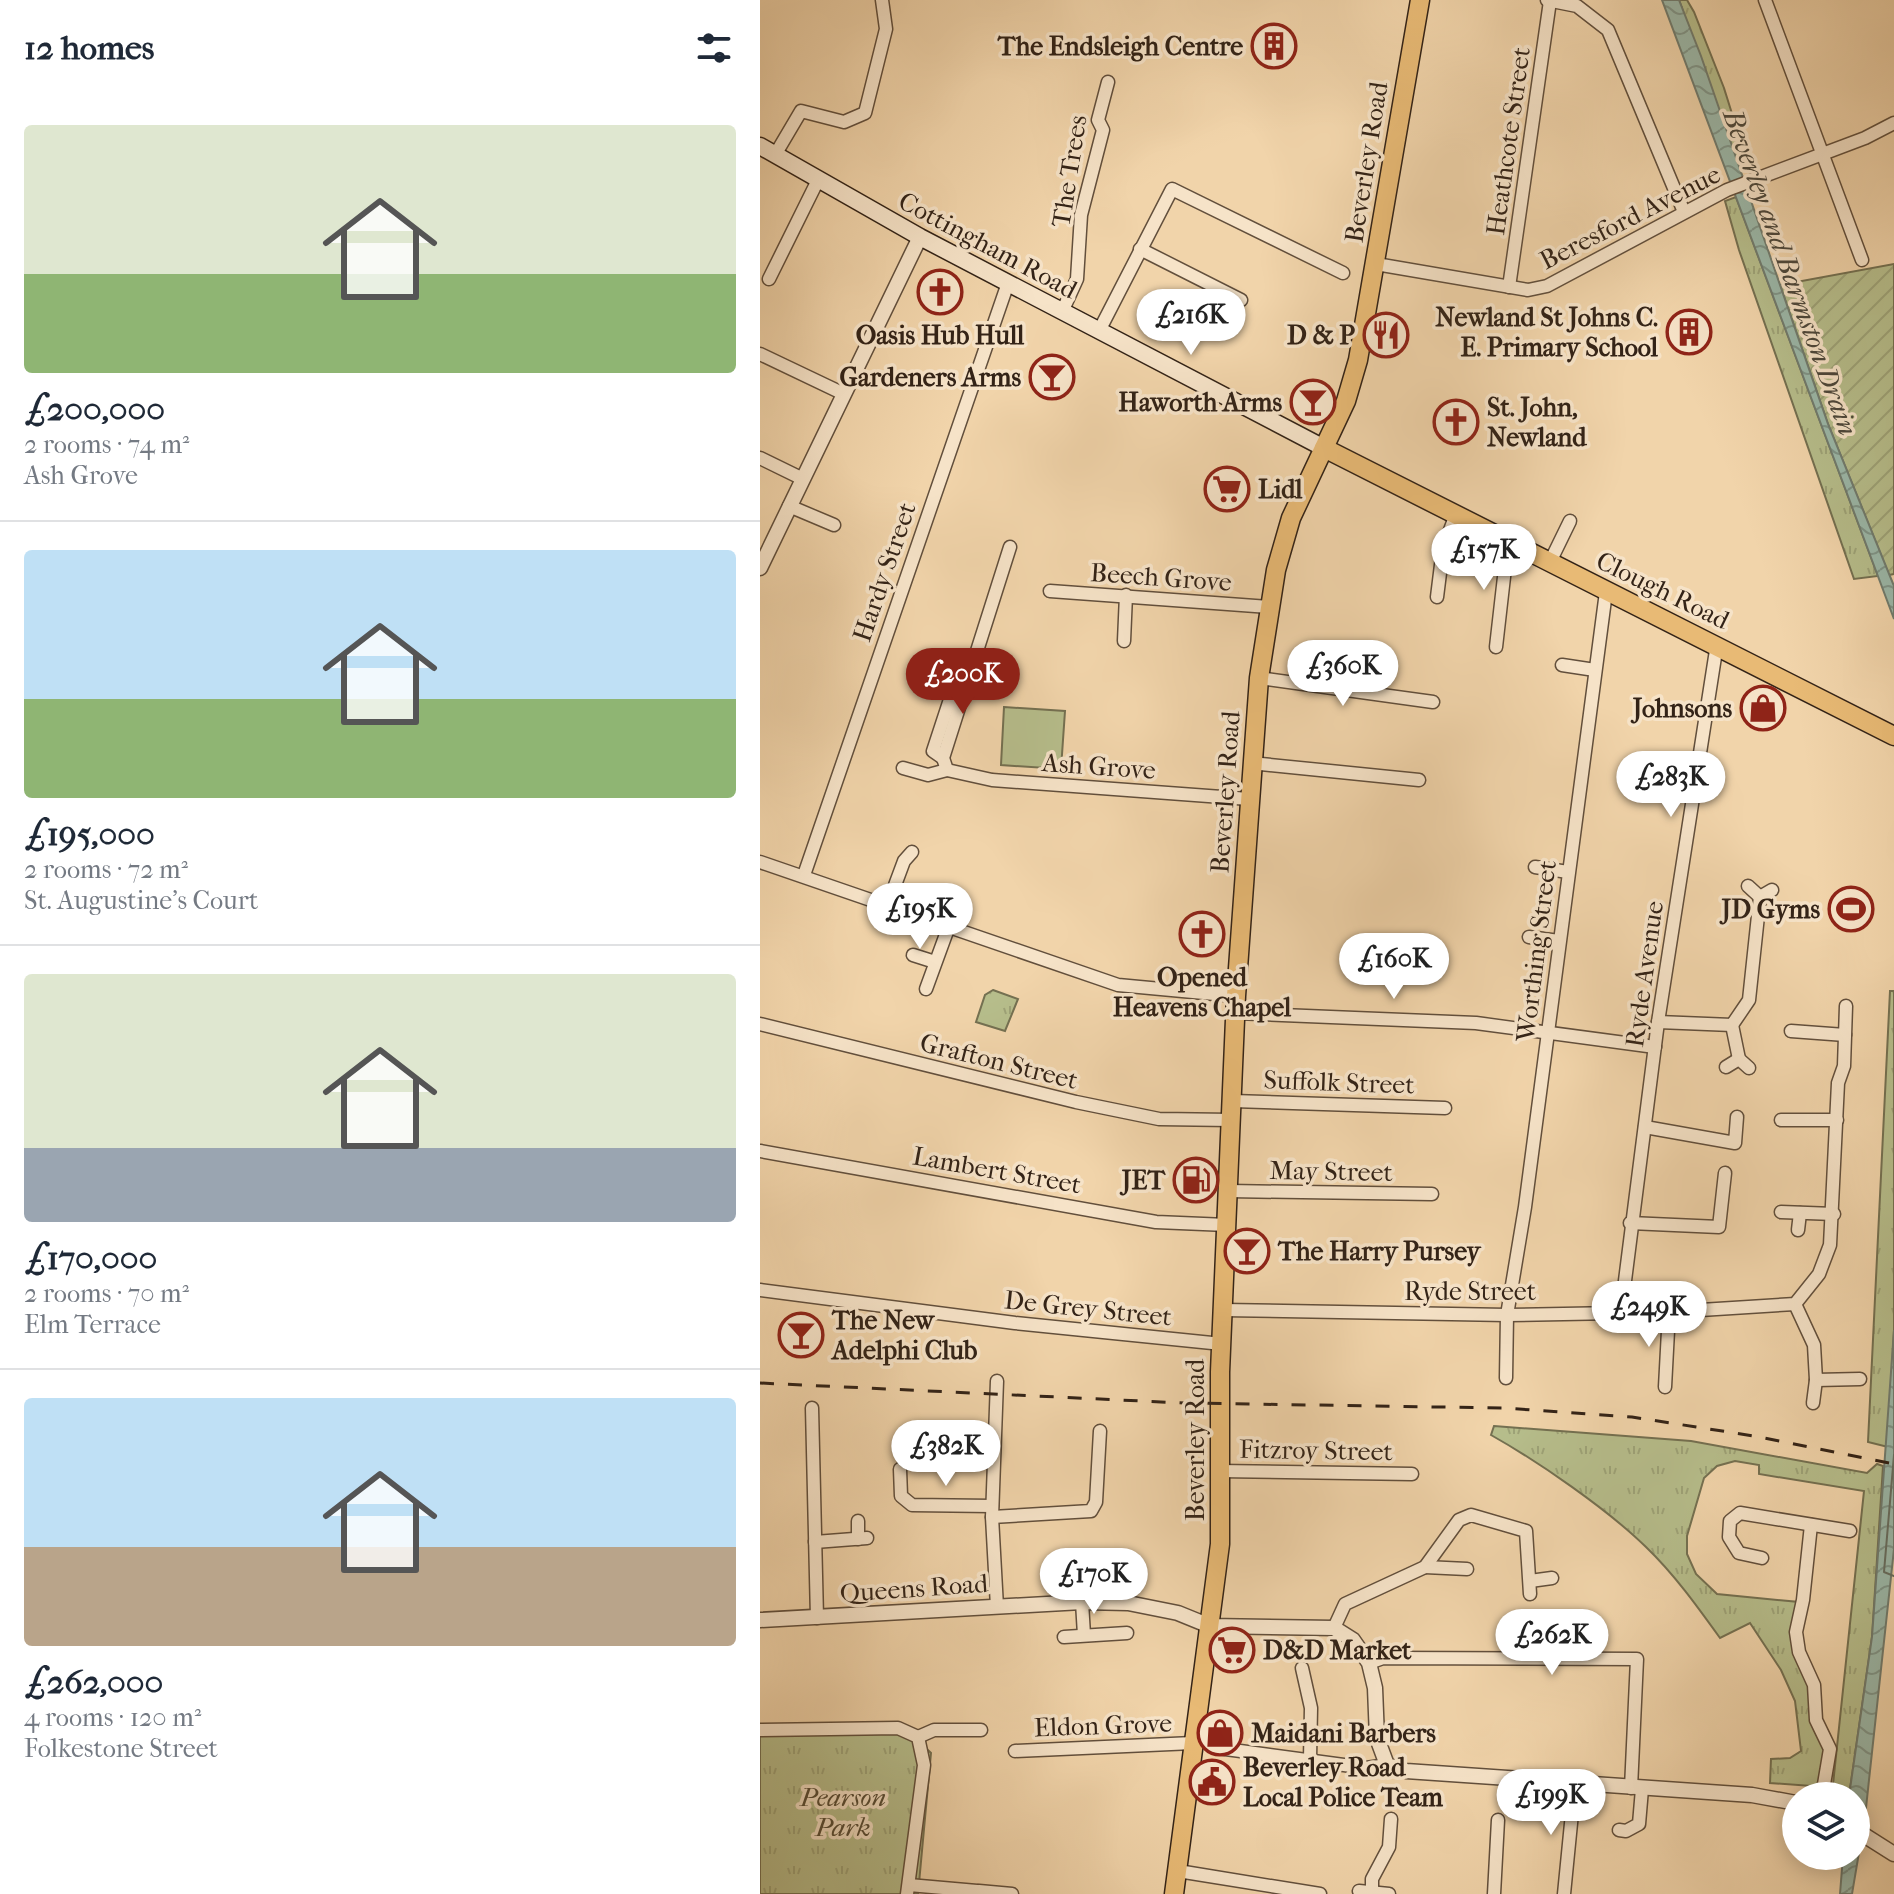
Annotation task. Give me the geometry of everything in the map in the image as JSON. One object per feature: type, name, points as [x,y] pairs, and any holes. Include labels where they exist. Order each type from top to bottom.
[{"type":"main road","name":"Beverley Road","points":[[1174,1894],[1220,1544],[1223,1310],[1236,1004],[1259,678],[1269,607],[1291,518],[1346,401],[1358,360],[1420,0]]},
{"type":"main road","name":"Cottingham Road","points":[[760,146],[920,237],[1324,448]]},
{"type":"main road","name":"Clough Road","points":[[1324,448],[1894,736]]},
{"type":"street","points":[[775,155],[801,111],[844,122],[865,113],[886,29],[882,0]]},
{"type":"street","points":[[1548,0],[1577,6],[1608,30],[1684,212]]},
{"type":"street","name":"Heathcote Street","points":[[1509,287],[1548,0]]},
{"type":"street","points":[[1765,0],[1862,260]]},
{"type":"street","name":"The Trees","points":[[1062,312],[1077,279],[1081,215],[1103,130],[1098,120],[1108,82]]},
{"type":"street","name":"Beresford Avenue","points":[[1376,264],[1528,290],[1547,286],[1727,190],[1894,123]]},
{"type":"street","points":[[769,279],[818,180]]},
{"type":"street","points":[[1099,331],[1172,189],[1343,273]]},
{"type":"street","points":[[761,561],[920,237]]},
{"type":"street","points":[[1140,249],[1241,300]]},
{"type":"street","name":"Hardy Street","points":[[804,875],[1008,283]]},
{"type":"street","points":[[760,354],[844,394]]},
{"type":"street","points":[[760,458],[803,479]]},
{"type":"street","points":[[789,506],[834,525]]},
{"type":"street","points":[[1438,598],[1443,549],[1456,514]]},
{"type":"street","points":[[1549,564],[1570,521]]},
{"type":"street","points":[[1496,647],[1508,542]]},
{"type":"street","points":[[945,764],[1010,547]]},
{"type":"street","name":"Beech Grove","points":[[1050,591],[1269,607]]},
{"type":"street","name":"Worthing Street","points":[[1506,1378],[1507,1315],[1525,1207],[1606,592]]},
{"type":"street","points":[[1124,641],[1126,595]]},
{"type":"street","name":"Ryde Avenue","points":[[1621,1312],[1661,1000],[1717,644]]},
{"type":"street","points":[[1562,665],[1595,670]]},
{"type":"street","points":[[1259,678],[1433,702]]},
{"type":"street","points":[[945,764],[933,751],[955,684]]},
{"type":"street","points":[[1251,763],[1419,780]]},
{"type":"street","name":"Ash Grove","points":[[903,768],[928,775],[945,764],[992,780],[1249,799]]},
{"type":"street","points":[[888,904],[904,861],[912,852]]},
{"type":"street","points":[[760,862],[1118,985],[1236,1004],[1476,1023],[1655,1047]]},
{"type":"street","points":[[1535,867],[1568,872]]},
{"type":"street","points":[[1748,886],[1760,897]]},
{"type":"street","points":[[1760,897],[1772,890]]},
{"type":"street","points":[[1732,1025],[1749,1000],[1760,897]]},
{"type":"street","points":[[926,989],[949,926]]},
{"type":"street","points":[[1529,937],[1559,941]]},
{"type":"street","points":[[913,955],[935,962]]},
{"type":"street","points":[[1813,1403],[1816,1380],[1814,1345],[1795,1304],[1819,1274],[1830,1245],[1846,1006]]},
{"type":"street","points":[[1658,1022],[1732,1025]]},
{"type":"street","name":"Grafton Street","points":[[760,1024],[1076,1102],[1159,1119],[1232,1120]]},
{"type":"street","points":[[1726,1067],[1744,1063],[1732,1025]]},
{"type":"street","points":[[1791,1031],[1845,1035]]},
{"type":"street","name":"Suffolk Street","points":[[1233,1101],[1445,1108]]},
{"type":"street","points":[[1645,1127],[1735,1143],[1737,1117]]},
{"type":"street","points":[[1781,1120],[1837,1120]]},
{"type":"street","name":"Lambert Street","points":[[760,1151],[1156,1222],[1227,1225]]},
{"type":"street","points":[[1630,1223],[1719,1227],[1725,1173]]},
{"type":"street","name":"May Street","points":[[1229,1191],[1432,1194]]},
{"type":"street","points":[[1781,1212],[1834,1214]]},
{"type":"street","points":[[1798,1230],[1800,1213]]},
{"type":"street","name":"De Grey Street","points":[[760,1290],[1015,1323],[1222,1344]]},
{"type":"street","name":"Ryde Street","points":[[1223,1310],[1507,1315],[1669,1312],[1795,1304]]},
{"type":"street","points":[[1665,1387],[1669,1312]]},
{"type":"street","points":[[1816,1380],[1860,1379]]},
{"type":"street","points":[[997,1381],[992,1512],[997,1607]]},
{"type":"street","points":[[812,1408],[817,1618]]},
{"type":"street","points":[[900,1469],[901,1496],[912,1505],[992,1512],[1091,1511],[1096,1502],[1100,1431]]},
{"type":"street","name":"Fitzroy Street","points":[[1219,1471],[1412,1474]]},
{"type":"street","points":[[1762,1558],[1739,1553],[1729,1537],[1730,1521],[1740,1513],[1850,1531]]},
{"type":"street","points":[[1425,1567],[1459,1520],[1471,1515],[1526,1531],[1530,1587],[1552,1578]]},
{"type":"street","points":[[815,1542],[862,1539],[858,1521]]},
{"type":"street","points":[[1811,1525],[1805,1591],[1796,1632],[1799,1652],[1814,1685],[1816,1720],[1830,1749],[1824,1782]]},
{"type":"street","points":[[1387,1765],[1377,1738],[1375,1688],[1369,1663],[1353,1640],[1334,1628],[1345,1604],[1425,1567],[1467,1569]]},
{"type":"street","points":[[1082,1602],[1084,1635]]},
{"type":"street","name":"Queens Road","points":[[760,1620],[1082,1602],[1128,1603],[1178,1613],[1210,1626],[1334,1628]]},
{"type":"street","points":[[1064,1637],[1127,1633]]},
{"type":"street","points":[[1369,1663],[1383,1658],[1637,1659],[1636,1788],[1639,1824],[1626,1831],[1619,1830]]},
{"type":"street","points":[[1302,1668],[1311,1708],[1310,1759]]},
{"type":"street","points":[[760,1730],[898,1728],[918,1737],[934,1730],[981,1730]]},
{"type":"street","points":[[918,1737],[924,1765],[908,1890],[1012,1894]]},
{"type":"street","name":"Eldon Grove","points":[[1015,1751],[1193,1743]]},
{"type":"street","points":[[1218,1748],[1366,1768],[1387,1765],[1406,1771],[1752,1795],[1782,1800]]},
{"type":"street","points":[[1564,1894],[1575,1783]]},
{"type":"street","points":[[1389,1894],[1365,1892],[1389,1847],[1391,1819]]},
{"type":"street","points":[[1494,1894],[1498,1820]]},
{"type":"street","points":[[1870,1839],[1894,1854]]},
{"type":"street","points":[[1389,1847],[1403,1849]]},
{"type":"street","points":[[1178,1871],[1320,1894]]},
{"type":"green space","points":[[1679,0],[1687,0],[1694,12],[1724,88],[1749,168],[1740,170]]},
{"type":"green space","points":[[1736,197],[1878,576],[1854,579],[1739,250],[1725,201]]},
{"type":"green space","points":[[1894,264],[1894,574],[1889,575],[1828,424],[1780,285]]},
{"type":"green space","points":[[1004,707],[1065,711],[1061,769],[1001,765]]},
{"type":"green space","points":[[993,990],[1018,999],[1005,1031],[976,1022],[985,995]]},
{"type":"green space","points":[[1890,991],[1894,991],[1894,1330],[1888,1447],[1868,1442]]},
{"type":"green space","points":[[1494,1426],[1691,1441],[1867,1473],[1877,1464],[1883,1466],[1872,1637],[1851,1782],[1833,1782],[1864,1491],[1759,1474],[1759,1465],[1735,1461],[1717,1466],[1704,1478],[1687,1536],[1687,1554],[1696,1574],[1717,1594],[1799,1602],[1793,1643],[1809,1674],[1825,1736],[1825,1782],[1770,1783],[1771,1759],[1790,1758],[1801,1751],[1795,1701],[1781,1670],[1750,1623],[1720,1638],[1676,1579],[1646,1547],[1572,1487],[1491,1435]]},
{"type":"green space","name":"Pearson Park","points":[[889,1725],[915,1738],[931,1753],[918,1894],[760,1894],[760,1729]]},
{"type":"water","points":[[1662,0],[1679,0],[1701,56],[1828,424],[1894,586],[1894,619]]},
{"type":"water","points":[[1894,1330],[1894,1549],[1869,1782],[1851,1782],[1872,1637]]},
{"type":"water","points":[[1842,1870],[1856,1870],[1852,1894],[1840,1894]]},
{"type":"railway","points":[[760,1383],[1184,1403],[1503,1408],[1632,1417],[1754,1436],[1894,1464]]},
{"type":"place","name":"The Endsleigh Centre","points":[[1274,46]]},
{"type":"place","name":"Oasis Hub Hull","points":[[940,292]]},
{"type":"place","name":"Newland St Johns C. E. Primary School","points":[[1689,332]]},
{"type":"place","name":"D & P","points":[[1386,335]]},
{"type":"place","name":"Gardeners Arms","points":[[1052,377]]},
{"type":"place","name":"Haworth Arms","points":[[1313,402]]},
{"type":"place","name":"St. John, Newland","points":[[1456,422]]},
{"type":"place","name":"Lidl","points":[[1227,489]]},
{"type":"place","name":"Johnsons","points":[[1763,708]]},
{"type":"place","name":"JD Gyms","points":[[1851,909]]},
{"type":"place","name":"Opened Heavens Chapel","points":[[1202,934]]},
{"type":"place","name":"JET","points":[[1196,1180]]},
{"type":"place","name":"The Harry Pursey","points":[[1247,1251]]},
{"type":"place","name":"The New Adelphi Club","points":[[801,1335]]},
{"type":"place","name":"D&D Market","points":[[1232,1650]]},
{"type":"place","name":"Maidani Barbers","points":[[1220,1733]]},
{"type":"place","name":"Beverley Road Local Police Team","points":[[1212,1782]]},
{"type":"water label","name":"Beverley and Barmston Drain","points":[[1791,272]]}]
